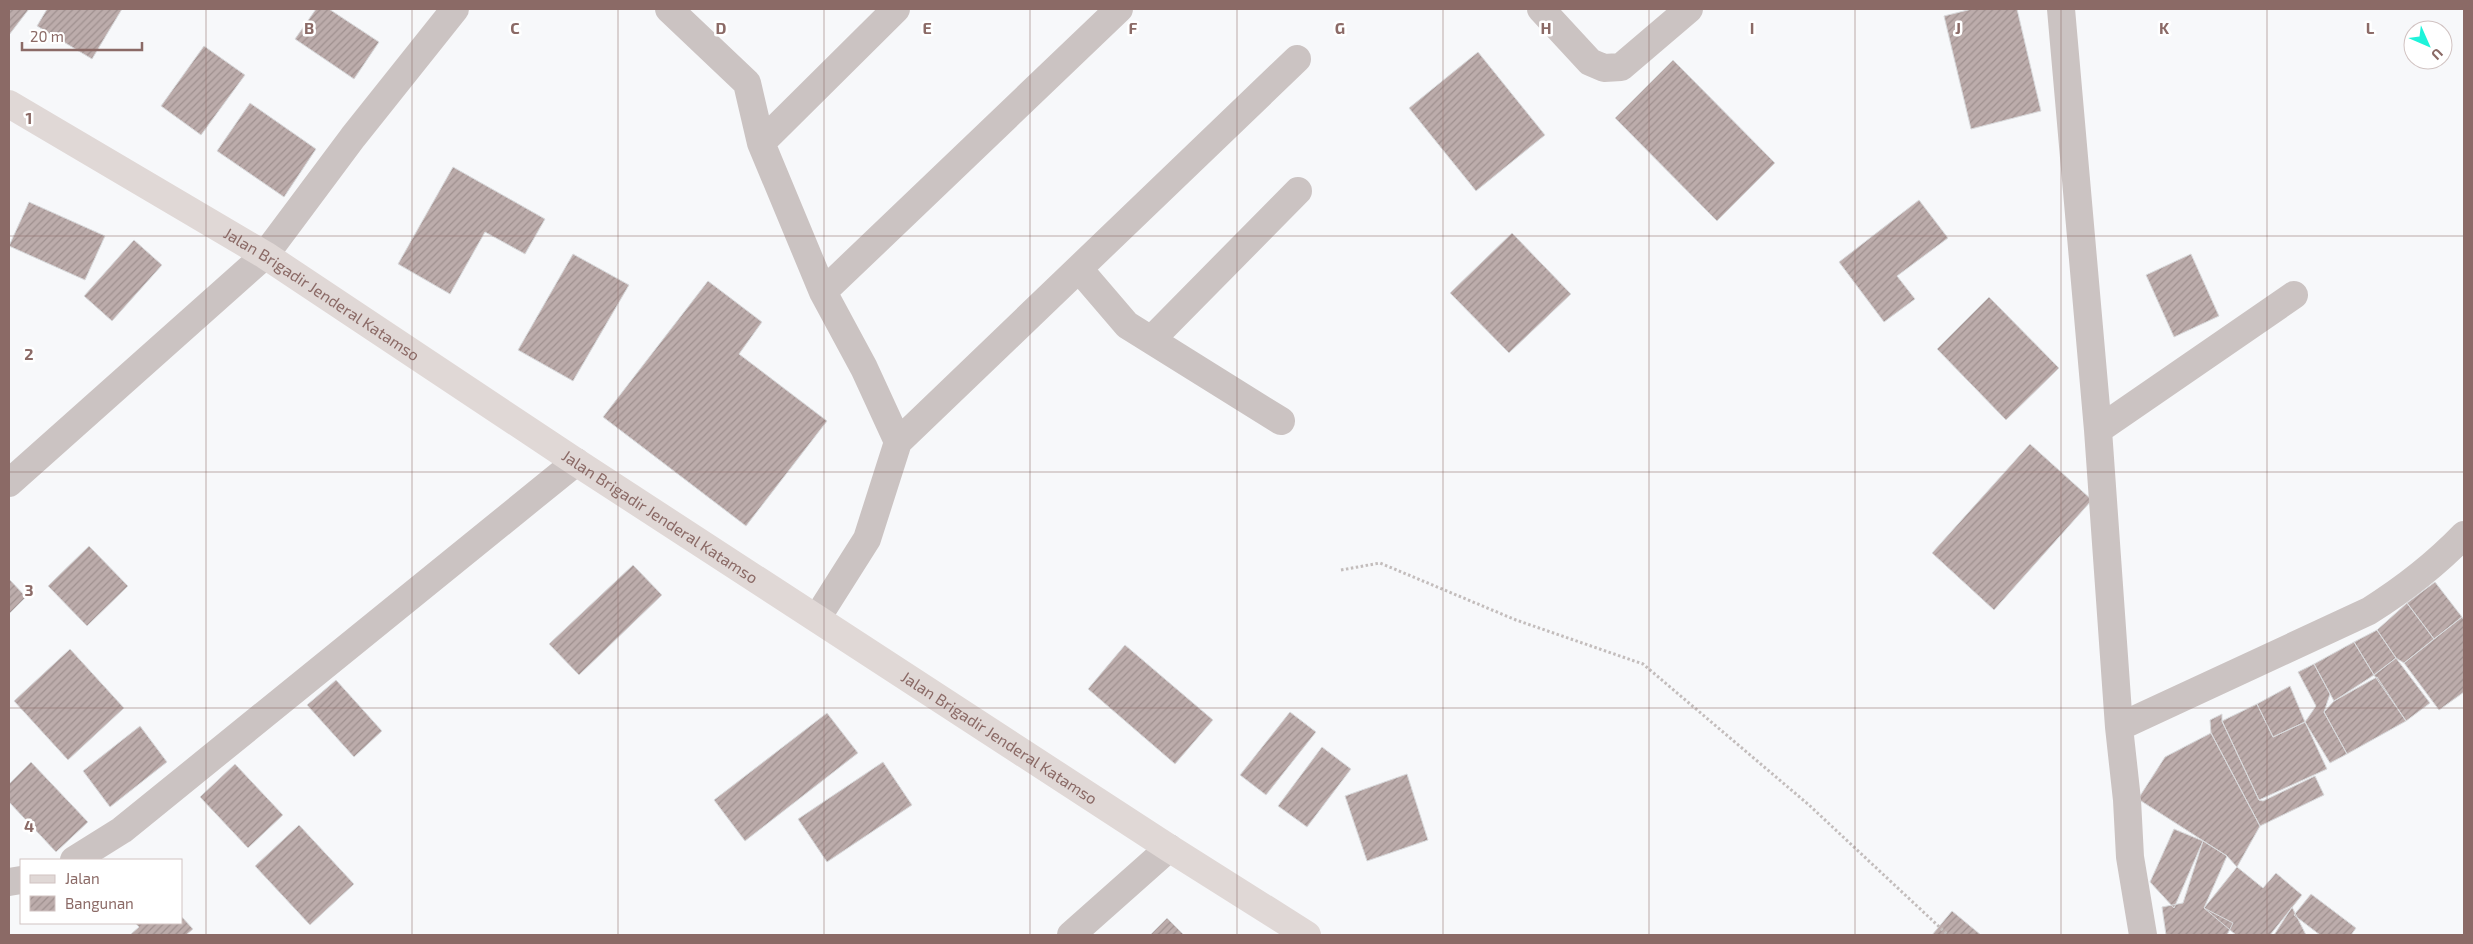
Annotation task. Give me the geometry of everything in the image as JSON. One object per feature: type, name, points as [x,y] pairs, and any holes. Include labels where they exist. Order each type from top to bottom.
[{"type":"main road","name":"Jalan Brigadir Jenderal Katamso","points":[[9,104],[265,255],[576,462],[1307,935]]},
{"type":"street","points":[[9,483],[265,255],[353,137],[455,9]]},
{"type":"street","points":[[669,9],[747,83],[761,143],[823,292],[864,368],[898,442]]},
{"type":"street","points":[[761,143],[896,9]]},
{"type":"street","points":[[823,292],[1119,9]]},
{"type":"street","points":[[1541,9],[1590,62],[1604,68],[1621,67],[1688,9]]},
{"type":"street","points":[[2061,9],[2098,430],[2130,857],[2143,935]]},
{"type":"street","points":[[817,618],[867,539],[898,442],[1298,59]]},
{"type":"street","points":[[1151,340],[1298,192]]},
{"type":"street","points":[[1079,269],[1128,326],[1281,421]]},
{"type":"street","points":[[2098,430],[2294,294]]},
{"type":"street","points":[[76,859],[122,830],[576,462]]},
{"type":"street","points":[[2119,726],[2368,611],[2411,583],[2438,562],[2464,535]]},
{"type":"street","points":[[1071,935],[1170,848]]},
{"type":"path","points":[[1341,570],[1380,563],[1516,620],[1643,664],[1809,805],[1948,935]]},
{"type":"building","points":[[9,9],[29,9],[9,35]]},
{"type":"building","points":[[47,9],[122,9],[92,59],[37,26]]},
{"type":"building","points":[[316,9],[329,9],[379,42],[354,79],[295,39]]},
{"type":"building","points":[[1972,9],[2017,9],[2041,111],[1971,129],[1944,16]]},
{"type":"building","points":[[204,46],[245,75],[201,135],[161,106]]},
{"type":"building","points":[[1478,52],[1545,135],[1476,191],[1409,108]]},
{"type":"building","points":[[1673,60],[1775,163],[1717,221],[1615,118]]},
{"type":"building","points":[[250,103],[316,149],[284,197],[217,151]]},
{"type":"building","points":[[453,167],[545,219],[525,254],[485,232],[450,294],[398,264]]},
{"type":"building","points":[[1919,200],[1948,238],[1897,276],[1915,299],[1884,322],[1839,262]]},
{"type":"building","points":[[29,202],[105,236],[85,280],[9,246]]},
{"type":"building","points":[[1512,233],[1571,294],[1509,353],[1450,293]]},
{"type":"building","points":[[134,240],[162,265],[112,321],[84,296]]},
{"type":"building","points":[[573,254],[629,285],[573,381],[518,350]]},
{"type":"building","points":[[2191,254],[2219,316],[2174,337],[2146,275]]},
{"type":"building","points":[[708,281],[762,322],[739,354],[827,421],[746,526],[603,417]]},
{"type":"building","points":[[1989,297],[2059,368],[2006,420],[1937,349]]},
{"type":"building","points":[[2030,444],[2092,500],[1994,610],[1932,553]]},
{"type":"building","points":[[89,546],[128,586],[87,626],[48,586]]},
{"type":"building","points":[[633,565],[662,595],[579,675],[549,644]]},
{"type":"building","points":[[9,579],[26,597],[9,614]]},
{"type":"building","points":[[2435,582],[2462,617],[2434,639],[2407,603]]},
{"type":"building","points":[[2407,603],[2434,639],[2404,663],[2396,658],[2377,630]]},
{"type":"building","points":[[2462,617],[2464,620],[2464,692],[2439,710],[2404,663]]},
{"type":"building","points":[[2377,630],[2396,658],[2374,675],[2354,642]]},
{"type":"building","points":[[2354,642],[2374,675],[2334,701],[2314,664]]},
{"type":"building","points":[[1125,645],[1213,720],[1175,764],[1088,689]]},
{"type":"building","points":[[70,649],[124,708],[68,760],[14,701]]},
{"type":"building","points":[[2396,658],[2430,703],[2406,721],[2374,675]]},
{"type":"building","points":[[2314,664],[2330,694],[2324,712],[2347,754],[2330,763],[2305,722],[2316,706],[2298,672]]},
{"type":"building","points":[[2377,677],[2406,721],[2347,754],[2324,712],[2334,701]]},
{"type":"building","points":[[336,680],[382,731],[354,757],[307,705]]},
{"type":"building","points":[[2290,686],[2305,722],[2273,737],[2257,704]]},
{"type":"building","points":[[2257,704],[2273,737],[2305,722],[2327,769],[2259,800],[2222,721]]},
{"type":"building","points":[[1290,712],[1316,732],[1266,795],[1240,775]]},
{"type":"building","points":[[827,713],[858,753],[745,841],[714,800]]},
{"type":"building","points":[[2222,714],[2222,721],[2259,800],[2263,801],[2315,776],[2324,795],[2260,826],[2211,733],[2210,720]]},
{"type":"building","points":[[140,726],[167,762],[110,807],[83,771]]},
{"type":"building","points":[[2211,733],[2260,826],[2237,867],[2227,856],[2138,799],[2165,757]]},
{"type":"building","points":[[1322,747],[1351,769],[1307,827],[1278,806]]},
{"type":"building","points":[[31,762],[88,822],[56,852],[9,802],[9,784]]},
{"type":"building","points":[[883,762],[912,805],[827,862],[798,819]]},
{"type":"building","points":[[235,764],[283,815],[248,848],[200,797]]},
{"type":"building","points":[[1407,774],[1428,840],[1367,861],[1345,796]]},
{"type":"building","points":[[299,825],[354,884],[310,925],[255,866]]},
{"type":"building","points":[[2174,829],[2203,841],[2174,908],[2150,882]]},
{"type":"building","points":[[2203,841],[2227,856],[2204,908],[2233,923],[2227,935],[2166,935],[2162,907],[2183,903]]},
{"type":"building","points":[[2237,867],[2263,888],[2276,873],[2302,895],[2270,935],[2236,935],[2204,908]]},
{"type":"building","points":[[2311,894],[2356,928],[2351,935],[2320,935],[2294,915]]},
{"type":"building","points":[[2292,907],[2306,935],[2274,935]]},
{"type":"building","points":[[1952,911],[1981,935],[1932,935]]},
{"type":"building","points":[[182,917],[193,929],[186,935],[130,935],[139,927],[136,924],[182,924]]},
{"type":"building","points":[[1167,918],[1184,935],[1150,935]]}]
